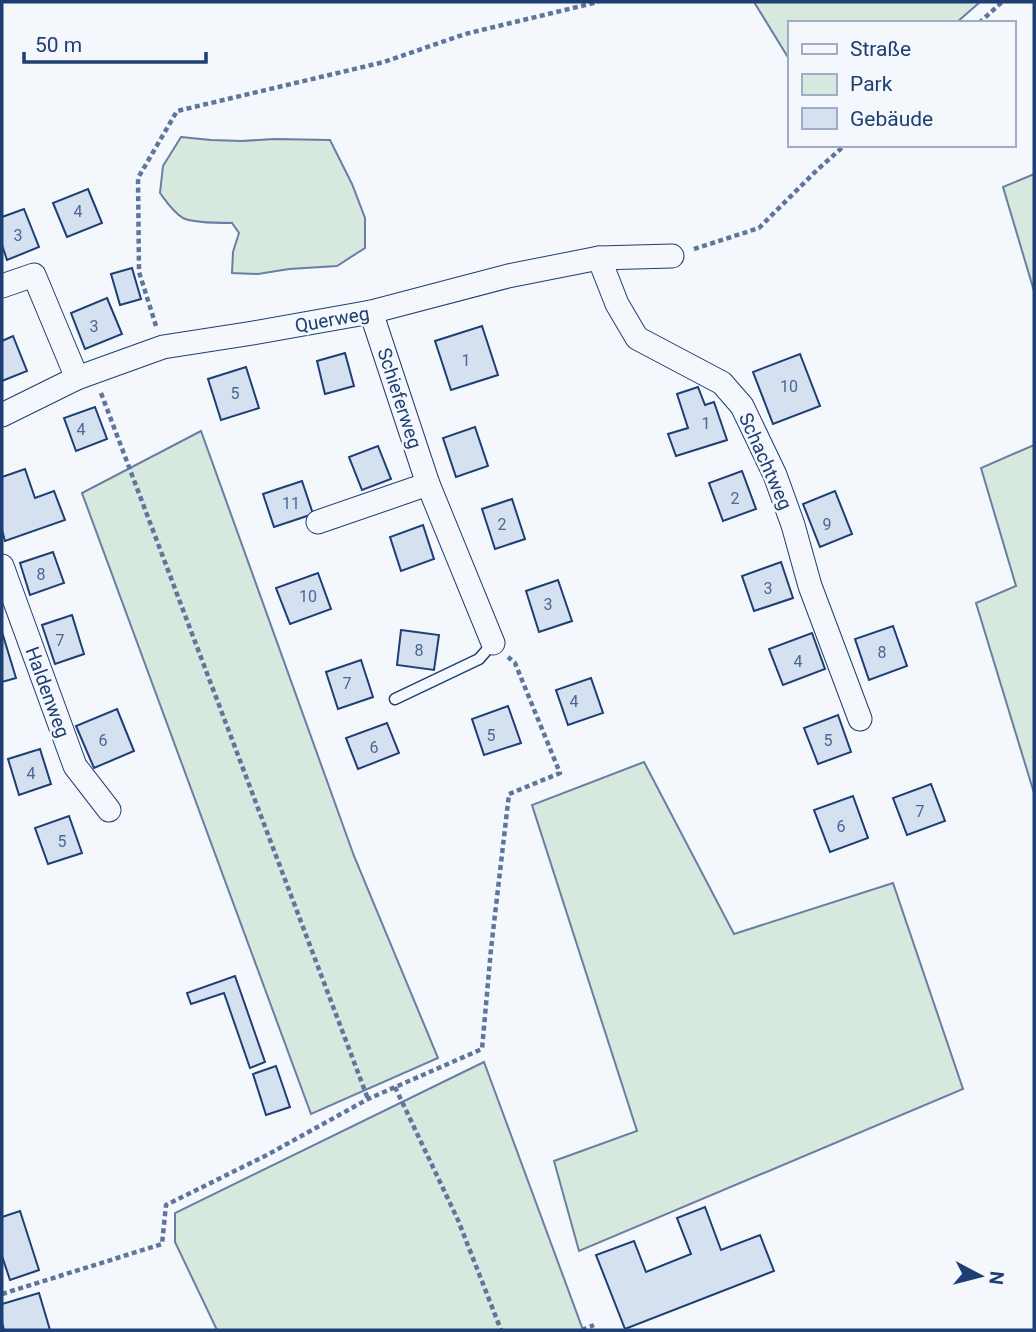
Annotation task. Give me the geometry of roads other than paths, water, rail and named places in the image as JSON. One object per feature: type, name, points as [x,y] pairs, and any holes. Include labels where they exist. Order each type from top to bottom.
[{"type":"street","name":"Querweg","points":[[2,415],[85,376],[163,347],[372,312],[508,276],[599,258],[672,256]]},
{"type":"street","name":"Schachtweg","points":[[599,258],[617,304],[637,338],[722,383],[743,406],[775,475],[793,525],[810,586],[860,719]]},
{"type":"street","points":[[2,286],[34,275],[85,376]]},
{"type":"street","name":"Schieferweg","points":[[372,312],[428,484],[493,643]]},
{"type":"street","points":[[317,522],[428,484]]},
{"type":"street","name":"Haldenweg","points":[[2,566],[75,766],[109,810]]},
{"type":"lane","points":[[395,699],[479,659],[493,643]]}]
